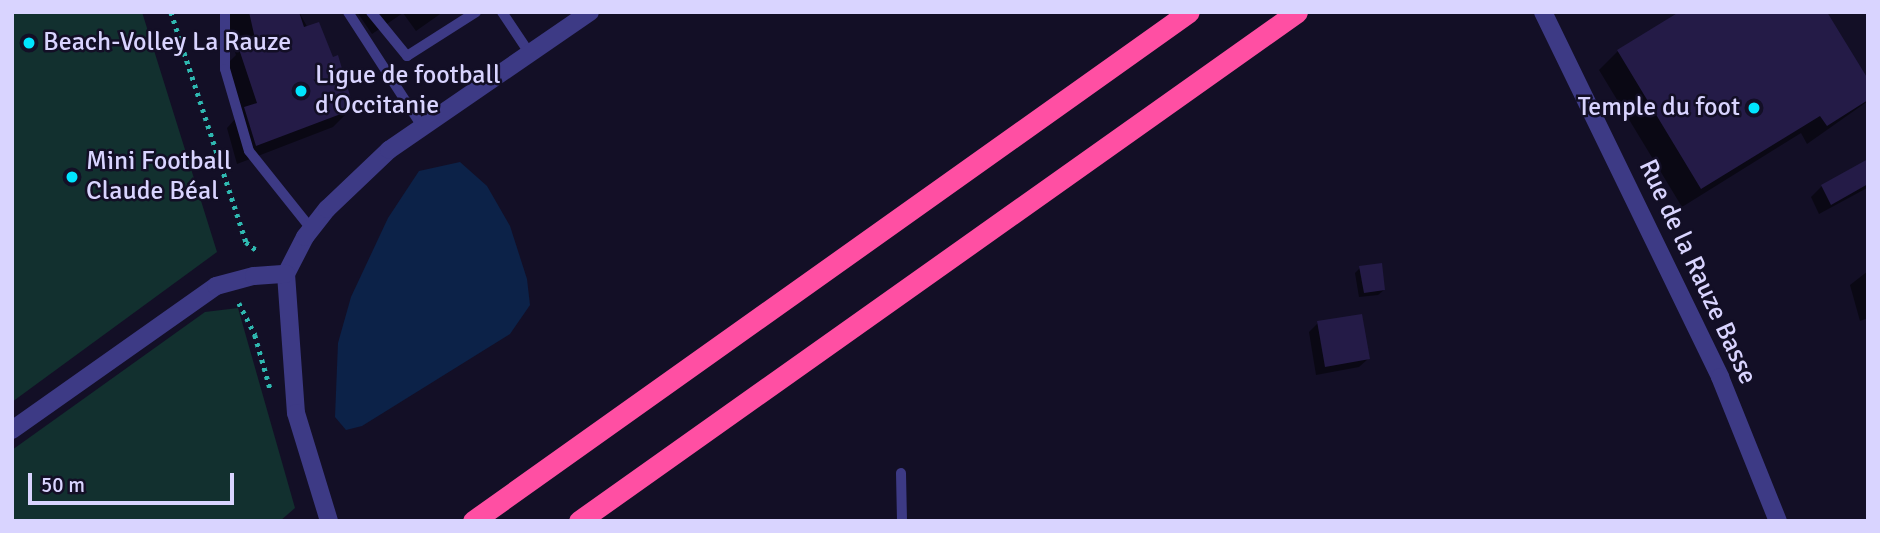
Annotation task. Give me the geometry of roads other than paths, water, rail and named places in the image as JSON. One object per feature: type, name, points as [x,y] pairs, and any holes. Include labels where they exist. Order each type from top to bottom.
[{"type":"highway","points":[[473,521],[1189,12]]},
{"type":"highway","points":[[579,521],[1297,12]]},
{"type":"street","points":[[329,521],[296,413],[286,274],[312,230],[352,184],[421,125],[590,12]]},
{"type":"street","name":"Rue de la Rauze Basse","points":[[1543,12],[1720,377],[1778,521]]},
{"type":"street","points":[[12,430],[216,286],[239,278],[286,274]]},
{"type":"lane","points":[[225,12],[225,69],[249,151],[312,230]]},
{"type":"lane","points":[[348,12],[421,125]]},
{"type":"lane","points":[[372,12],[407,56],[476,12]]},
{"type":"lane","points":[[502,12],[528,51]]},
{"type":"lane","points":[[901,473],[902,521]]},
{"type":"water","points":[[460,162],[487,186],[510,226],[527,279],[530,305],[510,334],[362,426],[346,430],[335,417],[338,343],[351,297],[388,218],[419,171]]},
{"type":"place","name":"Beach-Volley La Rauze","points":[[29,43]]},
{"type":"place","name":"Ligue de football d'Occitanie","points":[[301,91]]},
{"type":"place","name":"Temple du foot","points":[[1754,108]]},
{"type":"place","name":"Mini Football Claude Béal","points":[[72,177]]}]
